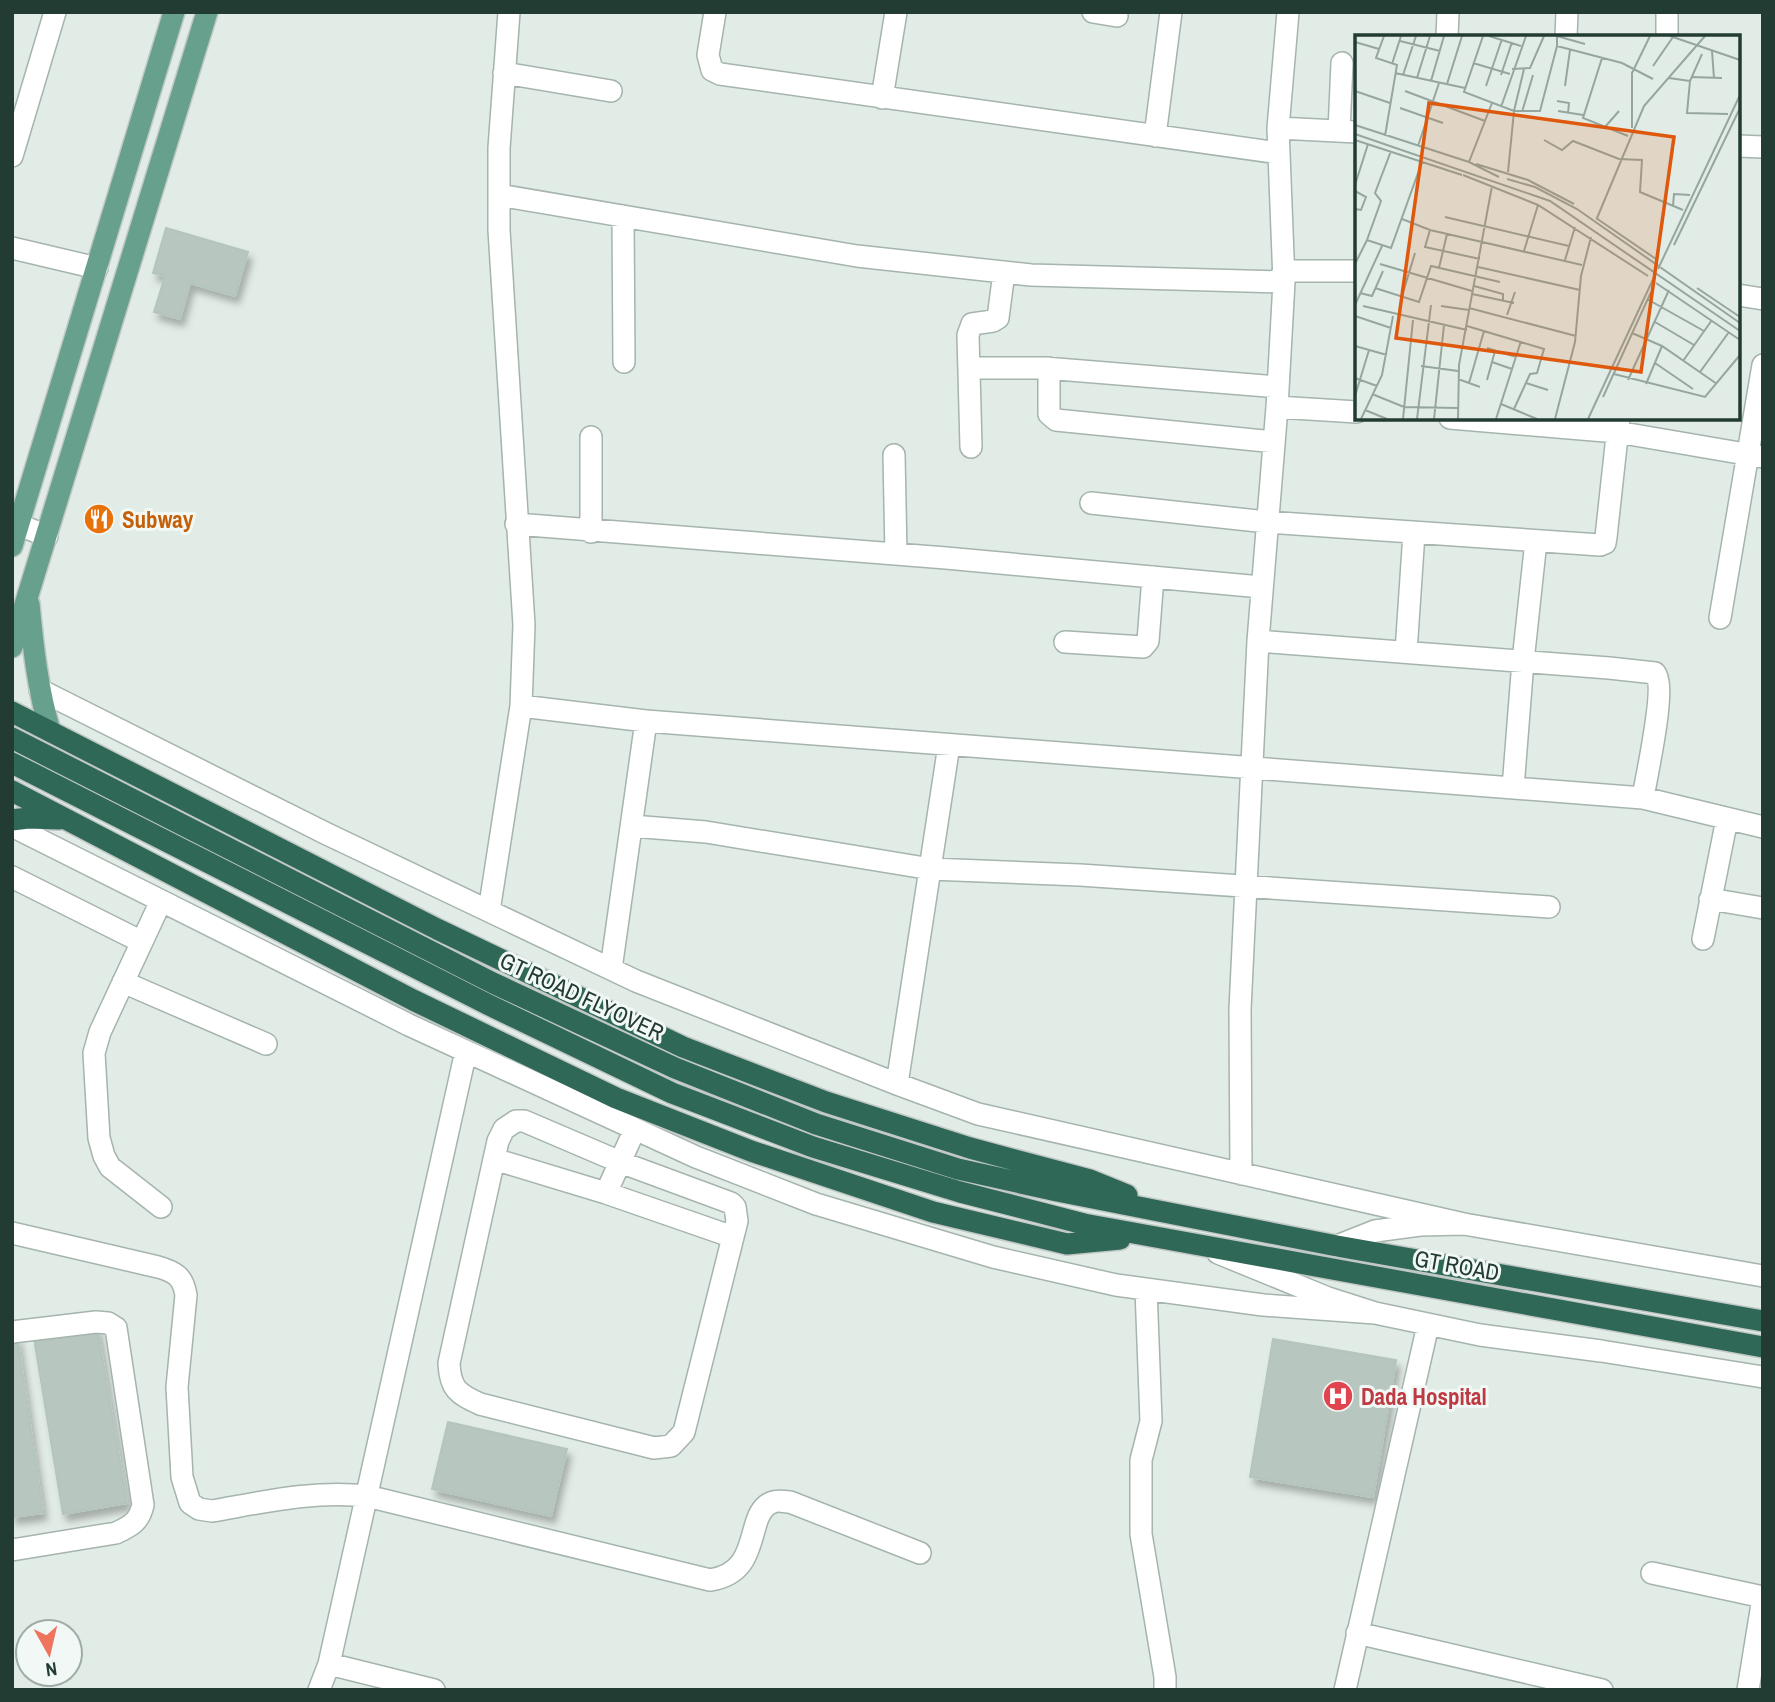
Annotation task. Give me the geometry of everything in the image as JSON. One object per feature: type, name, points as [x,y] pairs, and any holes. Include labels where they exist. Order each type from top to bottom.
[{"type":"highway","points":[[12,712],[437,929],[683,1047],[826,1102],[970,1147],[1090,1180],[1164,1212]]},
{"type":"highway","name":"GT ROAD FLYOVER","points":[[12,737],[420,958],[487,1004],[672,1093],[813,1147],[960,1192],[1084,1224],[1143,1236]]},
{"type":"highway","name":"GT ROAD FLYOVER","points":[[12,763],[420,958],[675,1068],[816,1124],[958,1169],[1164,1212]]},
{"type":"highway","points":[[12,791],[425,1006],[616,1098],[751,1151],[933,1212],[1067,1244],[1143,1236]]},
{"type":"highway","points":[[12,820],[68,820]]},
{"type":"highway","name":"GT ROAD","points":[[1164,1212],[1336,1246],[1763,1321]]},
{"type":"highway","name":"GT ROAD","points":[[1143,1236],[1763,1346]]},
{"type":"main road","points":[[12,546],[15,523],[84,310],[174,12]]},
{"type":"main road","points":[[12,647],[167,147],[206,12]]},
{"type":"main road","points":[[136,138],[167,147]]},
{"type":"main road","points":[[84,310],[114,319]]},
{"type":"main road","points":[[28,595],[40,690],[50,731]]},
{"type":"street","points":[[12,156],[55,12]]},
{"type":"street","points":[[489,911],[522,706],[524,625],[516,524],[499,195],[499,148],[509,12]]},
{"type":"street","points":[[715,12],[708,55],[712,70],[720,74],[1279,153]]},
{"type":"street","points":[[882,98],[897,12]]},
{"type":"street","points":[[1093,12],[1117,16]]},
{"type":"street","points":[[1155,136],[1171,12]]},
{"type":"street","points":[[1241,1174],[1240,1009],[1261,587],[1278,397],[1284,277],[1278,128],[1288,12]]},
{"type":"street","points":[[1447,35],[1448,12]]},
{"type":"street","points":[[1566,35],[1567,12]]},
{"type":"street","points":[[1667,12],[1667,35]]},
{"type":"street","points":[[1278,128],[1348,131],[1342,63]]},
{"type":"street","points":[[505,73],[611,91]]},
{"type":"street","points":[[1740,146],[1763,148]]},
{"type":"street","points":[[499,195],[857,256],[1031,275],[1284,277],[1355,271]]},
{"type":"street","points":[[623,216],[624,362]]},
{"type":"street","points":[[12,248],[97,268]]},
{"type":"street","points":[[971,447],[969,328],[972,324],[998,318],[1004,272]]},
{"type":"street","points":[[1740,295],[1763,299]]},
{"type":"street","points":[[1720,618],[1755,455],[1763,365]]},
{"type":"street","points":[[969,368],[1049,368],[1278,397],[1355,412]]},
{"type":"street","points":[[1049,368],[1049,414],[1056,420],[1274,442]]},
{"type":"street","points":[[1498,420],[1618,425],[1755,455]]},
{"type":"street","points":[[1091,503],[1267,522],[1595,546],[1605,542],[1618,425]]},
{"type":"street","points":[[591,532],[592,437]]},
{"type":"street","points":[[894,456],[896,554]]},
{"type":"street","points":[[15,523],[47,536]]},
{"type":"street","points":[[516,524],[896,554],[1261,587]]},
{"type":"street","points":[[1406,652],[1414,533]]},
{"type":"street","points":[[1513,788],[1536,541]]},
{"type":"street","points":[[1065,642],[1143,647],[1148,641],[1153,577]]},
{"type":"street","points":[[1258,641],[1649,672],[1659,677],[1657,717],[1643,798]]},
{"type":"street","points":[[40,690],[325,833],[636,981],[757,1031],[978,1114],[1464,1224],[1763,1275]]},
{"type":"street","points":[[522,706],[646,721],[1643,798],[1763,827]]},
{"type":"street","points":[[611,968],[646,721]]},
{"type":"street","points":[[897,1084],[949,745]]},
{"type":"street","points":[[1703,939],[1727,818]]},
{"type":"street","points":[[12,826],[466,1051],[696,1157],[816,1205],[993,1257],[1116,1285],[1263,1306],[1376,1314]]},
{"type":"street","points":[[632,826],[706,832],[932,869],[1246,886],[1549,907]]},
{"type":"street","points":[[12,877],[142,942]]},
{"type":"street","points":[[1710,899],[1763,908]]},
{"type":"street","points":[[161,901],[100,1032],[93,1053],[99,1138],[104,1156],[110,1167],[161,1208]]},
{"type":"street","points":[[123,982],[266,1044]]},
{"type":"street","points":[[319,1690],[329,1664],[466,1051]]},
{"type":"street","points":[[516,1121],[524,1121],[620,1162],[735,1207],[733,1237],[684,1432],[671,1446],[654,1448],[480,1404],[455,1390],[450,1377],[449,1363],[494,1159],[504,1129],[516,1121]]},
{"type":"street","points":[[606,1193],[635,1129]]},
{"type":"street","points":[[494,1159],[606,1193],[733,1237]]},
{"type":"street","points":[[1336,1246],[1376,1231],[1420,1225],[1464,1224]]},
{"type":"street","points":[[12,1233],[166,1269],[182,1279],[186,1296],[177,1409],[182,1477],[190,1503],[199,1509],[212,1511],[298,1496],[339,1493],[367,1496],[710,1580],[734,1572],[741,1564],[748,1553],[764,1508],[777,1501],[790,1502],[920,1553]]},
{"type":"street","points":[[1204,1247],[1328,1298],[1376,1314],[1480,1335],[1763,1377]]},
{"type":"street","points":[[1146,1289],[1152,1421],[1141,1460],[1141,1534],[1165,1690]]},
{"type":"street","points":[[12,1332],[96,1322],[108,1323],[117,1328],[144,1505],[140,1517],[131,1526],[116,1533],[12,1550]]},
{"type":"street","points":[[1345,1690],[1428,1325]]},
{"type":"street","points":[[1652,1573],[1763,1598],[1748,1690]]},
{"type":"street","points":[[1357,1633],[1542,1683],[1602,1690]]},
{"type":"street","points":[[329,1664],[434,1690]]},
{"type":"building","points":[[166,228],[248,252],[235,296],[190,283],[180,319],[154,312],[165,276],[153,273]]},
{"type":"building","points":[[97,1327],[127,1503],[63,1514],[34,1338]]},
{"type":"building","points":[[17,1336],[43,1513],[12,1517],[12,1337]]},
{"type":"building","points":[[1273,1339],[1396,1360],[1373,1497],[1250,1477]]},
{"type":"building","points":[[448,1422],[567,1449],[551,1516],[432,1489]]},
{"type":"place","name":"Subway","points":[[99,519]]},
{"type":"place","name":"Dada Hospital","points":[[1338,1396]]}]
